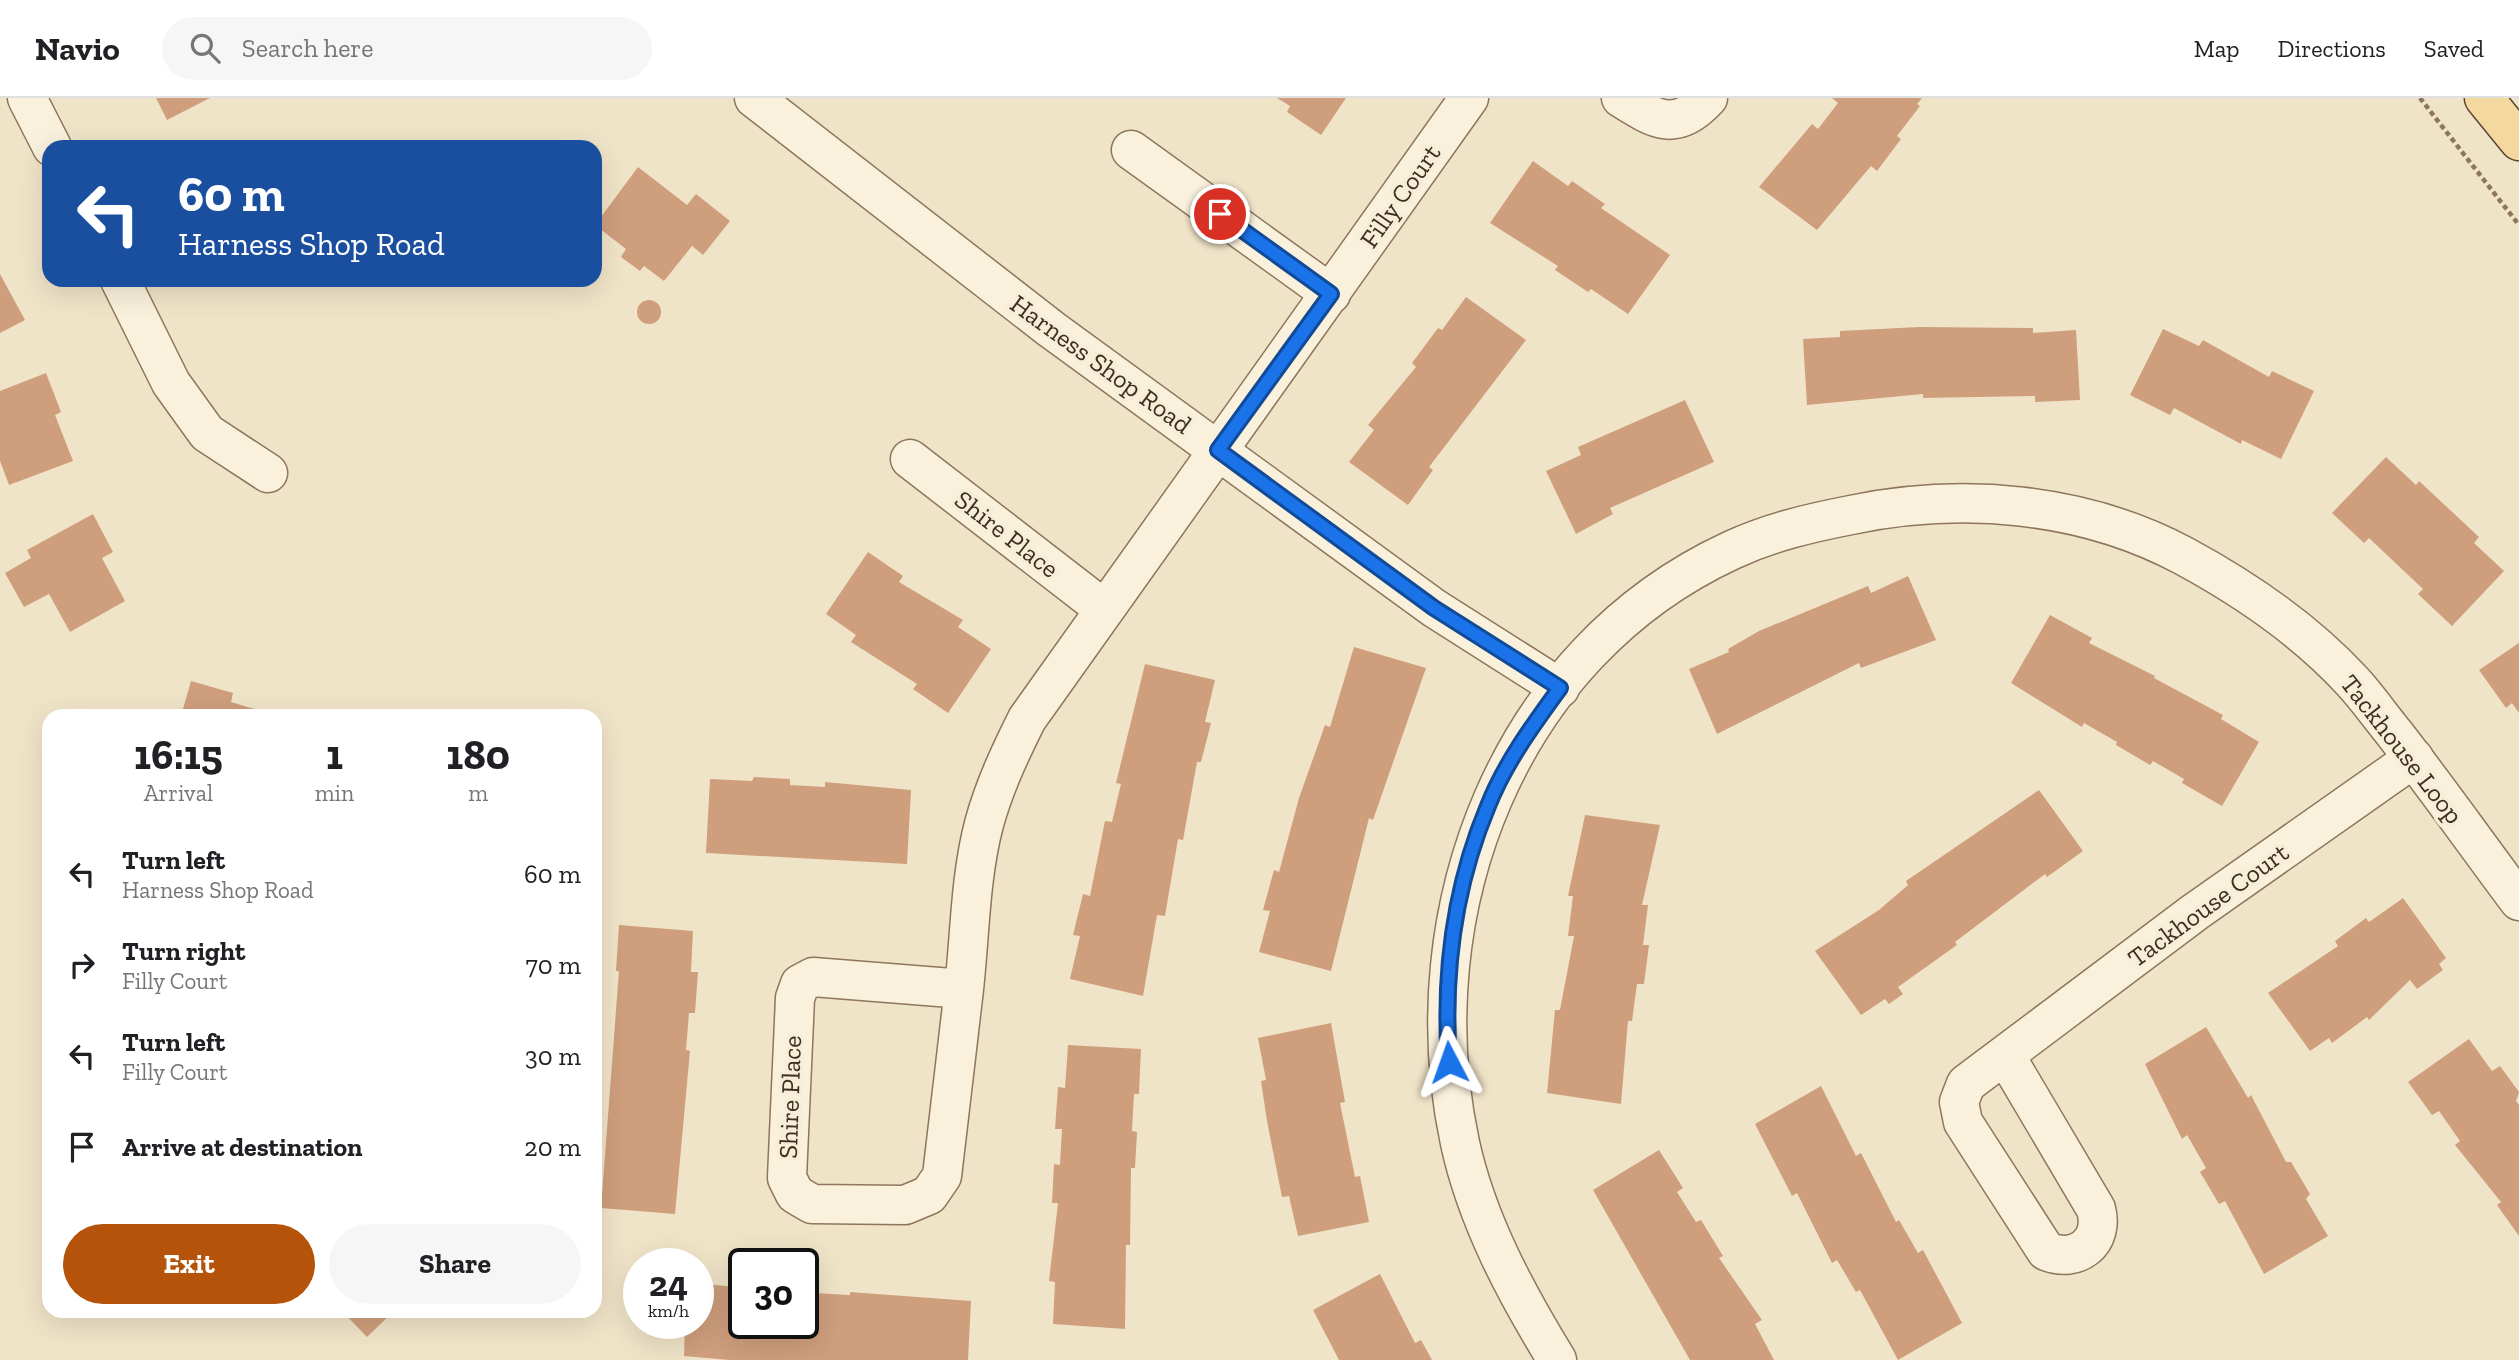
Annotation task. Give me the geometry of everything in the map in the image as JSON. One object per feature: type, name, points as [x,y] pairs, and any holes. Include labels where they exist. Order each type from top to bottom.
[{"type":"main road","points":[[2484,98],[2519,141]]},
{"type":"street","points":[[27,98],[48,140]]},
{"type":"street","name":"Harness Shop Road","points":[[754,98],[1051,329],[1434,608],[1560,688]]},
{"type":"street","name":"Filly Court","points":[[1218,450],[1469,98]]},
{"type":"street","points":[[1621,98],[1652,118],[1674,120],[1694,113],[1708,98]]},
{"type":"street","points":[[1131,150],[1331,294]]},
{"type":"street","points":[[124,287],[172,383],[207,433],[268,473]]},
{"type":"street","name":"Shire Place","points":[[964,989],[813,977],[800,984],[794,998],[787,1178],[795,1194],[812,1204],[905,1205],[929,1195],[942,1176],[964,989],[975,875],[984,825],[1004,765],[1027,719],[1218,450]]},
{"type":"street","name":"Shire Place","points":[[910,459],[1104,609]]},
{"type":"street","name":"Tackhouse Loop","points":[[1557,1360],[1522,1304],[1484,1220],[1461,1147],[1450,1088],[1446,1011],[1452,935],[1488,805],[1520,743],[1560,688],[1598,645],[1640,608],[1673,584],[1731,551],[1794,526],[1887,507],[1943,502],[2013,505],[2068,514],[2122,529],[2180,554],[2238,588],[2291,626],[2353,681],[2414,758],[2519,901]]},
{"type":"street","name":"Tackhouse Court","points":[[2004,1055],[2096,1209],[2100,1222],[2096,1238],[2076,1254],[2061,1257],[2046,1251],[1963,1122],[1959,1102],[1966,1084],[2004,1055],[2196,912],[2414,758]]},
{"type":"path","points":[[2420,98],[2519,225]]},
{"type":"building","points":[[156,98],[210,98],[167,120]]},
{"type":"building","points":[[1277,98],[1346,98],[1321,135],[1287,112],[1290,106]]},
{"type":"building","points":[[1832,98],[1922,98],[1917,104],[1920,106],[1897,136],[1901,139],[1877,171],[1871,166],[1817,230],[1759,187],[1812,124],[1818,129],[1838,103]]},
{"type":"building","points":[[1533,161],[1568,186],[1572,181],[1605,204],[1601,208],[1670,255],[1628,314],[1591,289],[1588,292],[1555,270],[1558,266],[1490,223]]},
{"type":"building","points":[[638,167],[687,205],[696,194],[730,221],[703,255],[692,246],[664,281],[644,266],[640,271],[621,257],[626,249],[602,230],[602,216]]},
{"type":"building","points":[[0,274],[25,320],[0,333]]},
{"type":"building","points":[[1466,297],[1526,340],[1429,467],[1433,470],[1408,505],[1349,462],[1374,430],[1368,425],[1416,367],[1412,363],[1438,328],[1442,330]]},
{"type":"building","points":[[649,300],[660,307],[661,312],[654,323],[649,324],[638,317],[637,312],[644,301]]},
{"type":"building","points":[[1919,327],[2033,328],[2033,333],[2076,330],[2080,400],[2035,402],[2035,396],[1923,398],[1923,394],[1807,405],[1803,339],[1840,337],[1840,331]]},
{"type":"building","points":[[2163,329],[2199,346],[2203,340],[2269,377],[2272,371],[2314,391],[2281,459],[2242,440],[2241,444],[2174,408],[2170,415],[2130,395]]},
{"type":"building","points":[[46,373],[61,412],[55,415],[73,461],[9,485],[0,461],[0,391]]},
{"type":"building","points":[[1685,400],[1714,462],[1610,508],[1613,514],[1576,534],[1546,471],[1581,455],[1578,447]]},
{"type":"building","points":[[2386,457],[2416,485],[2419,481],[2479,537],[2474,543],[2504,571],[2452,626],[2418,594],[2423,589],[2369,538],[2364,543],[2332,513]]},
{"type":"building","points":[[93,514],[113,552],[102,558],[125,601],[70,632],[49,594],[24,607],[5,573],[31,558],[27,550]]},
{"type":"building","points":[[868,552],[903,576],[899,582],[963,620],[958,627],[991,649],[948,713],[913,689],[917,684],[851,642],[856,635],[826,614]]},
{"type":"building","points":[[1908,576],[1936,640],[1861,668],[1859,663],[1717,734],[1689,669],[1729,652],[1728,649],[1759,631],[1868,586],[1871,593]]},
{"type":"building","points":[[2050,615],[2092,638],[2089,643],[2155,676],[2154,678],[2223,715],[2221,719],[2259,742],[2222,806],[2182,783],[2184,779],[2153,761],[2150,765],[2116,745],[2117,742],[2084,723],[2082,727],[2011,683]]},
{"type":"building","points":[[2519,643],[2519,713],[2512,703],[2506,708],[2479,670]]},
{"type":"building","points":[[1354,647],[1426,668],[1373,820],[1369,818],[1331,971],[1259,952],[1270,911],[1263,910],[1274,870],[1279,872],[1299,798],[1325,725],[1330,727]]},
{"type":"building","points":[[1145,664],[1215,680],[1205,722],[1211,723],[1201,762],[1197,762],[1183,840],[1178,839],[1165,916],[1157,915],[1143,996],[1070,979],[1080,936],[1073,935],[1083,894],[1090,896],[1105,821],[1112,822],[1121,784],[1116,783]]},
{"type":"building","points":[[191,681],[233,693],[231,702],[254,709],[183,709]]},
{"type":"building","points":[[754,777],[790,779],[790,785],[825,787],[825,782],[911,790],[907,864],[706,853],[710,779],[752,781]]},
{"type":"building","points":[[2039,790],[2083,851],[2047,877],[2045,874],[1955,942],[1957,945],[1898,987],[1903,994],[1889,1004],[1885,999],[1861,1015],[1815,951],[1879,910],[1908,885],[1906,881]]},
{"type":"building","points":[[1585,815],[1660,825],[1642,905],[1648,905],[1643,945],[1649,945],[1644,984],[1637,984],[1632,1021],[1628,1021],[1621,1104],[1547,1093],[1555,1010],[1560,1010],[1574,936],[1568,936],[1573,896],[1568,896]]},
{"type":"building","points":[[2403,898],[2446,958],[2439,964],[2443,970],[2417,989],[2410,980],[2369,1020],[2367,1017],[2332,1043],[2329,1038],[2310,1051],[2268,993],[2338,946],[2335,941],[2366,918],[2369,922]]},
{"type":"building","points":[[619,925],[693,931],[691,972],[698,972],[695,1013],[689,1013],[686,1050],[690,1051],[675,1214],[602,1208],[619,971],[616,971]]},
{"type":"building","points":[[1331,1023],[1345,1102],[1340,1103],[1355,1177],[1360,1176],[1369,1222],[1298,1236],[1289,1196],[1282,1197],[1267,1121],[1261,1081],[1266,1080],[1258,1038]]},
{"type":"building","points":[[2206,1027],[2248,1098],[2251,1095],[2286,1162],[2291,1162],[2310,1194],[2306,1199],[2328,1236],[2264,1274],[2225,1201],[2219,1204],[2200,1172],[2206,1168],[2187,1135],[2182,1139],[2145,1064]]},
{"type":"building","points":[[2469,1039],[2492,1071],[2500,1066],[2519,1092],[2516,1101],[2519,1105],[2519,1236],[2497,1205],[2501,1202],[2455,1145],[2460,1141],[2439,1111],[2432,1115],[2408,1082]]},
{"type":"building","points":[[1068,1045],[1141,1049],[1139,1094],[1134,1094],[1132,1131],[1137,1132],[1135,1168],[1131,1168],[1130,1245],[1126,1245],[1125,1329],[1053,1324],[1055,1282],[1049,1281],[1058,1203],[1052,1203],[1054,1164],[1060,1165],[1062,1129],[1055,1129],[1058,1087],[1065,1088]]},
{"type":"building","points":[[1821,1086],[1856,1156],[1861,1153],[1896,1222],[1899,1220],[1918,1253],[1923,1250],[1962,1323],[1898,1360],[1860,1290],[1856,1292],[1837,1260],[1832,1263],[1797,1193],[1792,1196],[1755,1124]]},
{"type":"building","points":[[1659,1150],[1683,1188],[1677,1192],[1696,1222],[1701,1220],[1723,1256],[1719,1258],[1762,1320],[1755,1324],[1774,1360],[1690,1360],[1593,1190]]},
{"type":"building","points":[[1380,1274],[1415,1343],[1421,1340],[1432,1360],[1339,1360],[1313,1310]]},
{"type":"building","points":[[714,1285],[728,1286],[728,1339],[819,1339],[819,1293],[850,1295],[850,1292],[971,1301],[968,1360],[729,1360],[684,1356],[685,1339],[714,1339]]},
{"type":"building","points":[[349,1318],[387,1318],[367,1337]]},
{"type":"route","points":[[1220,214],[1331,294],[1218,450],[1434,608],[1560,688],[1520,743],[1488,805],[1465,875],[1452,935],[1446,1011],[1449,1062]]}]
